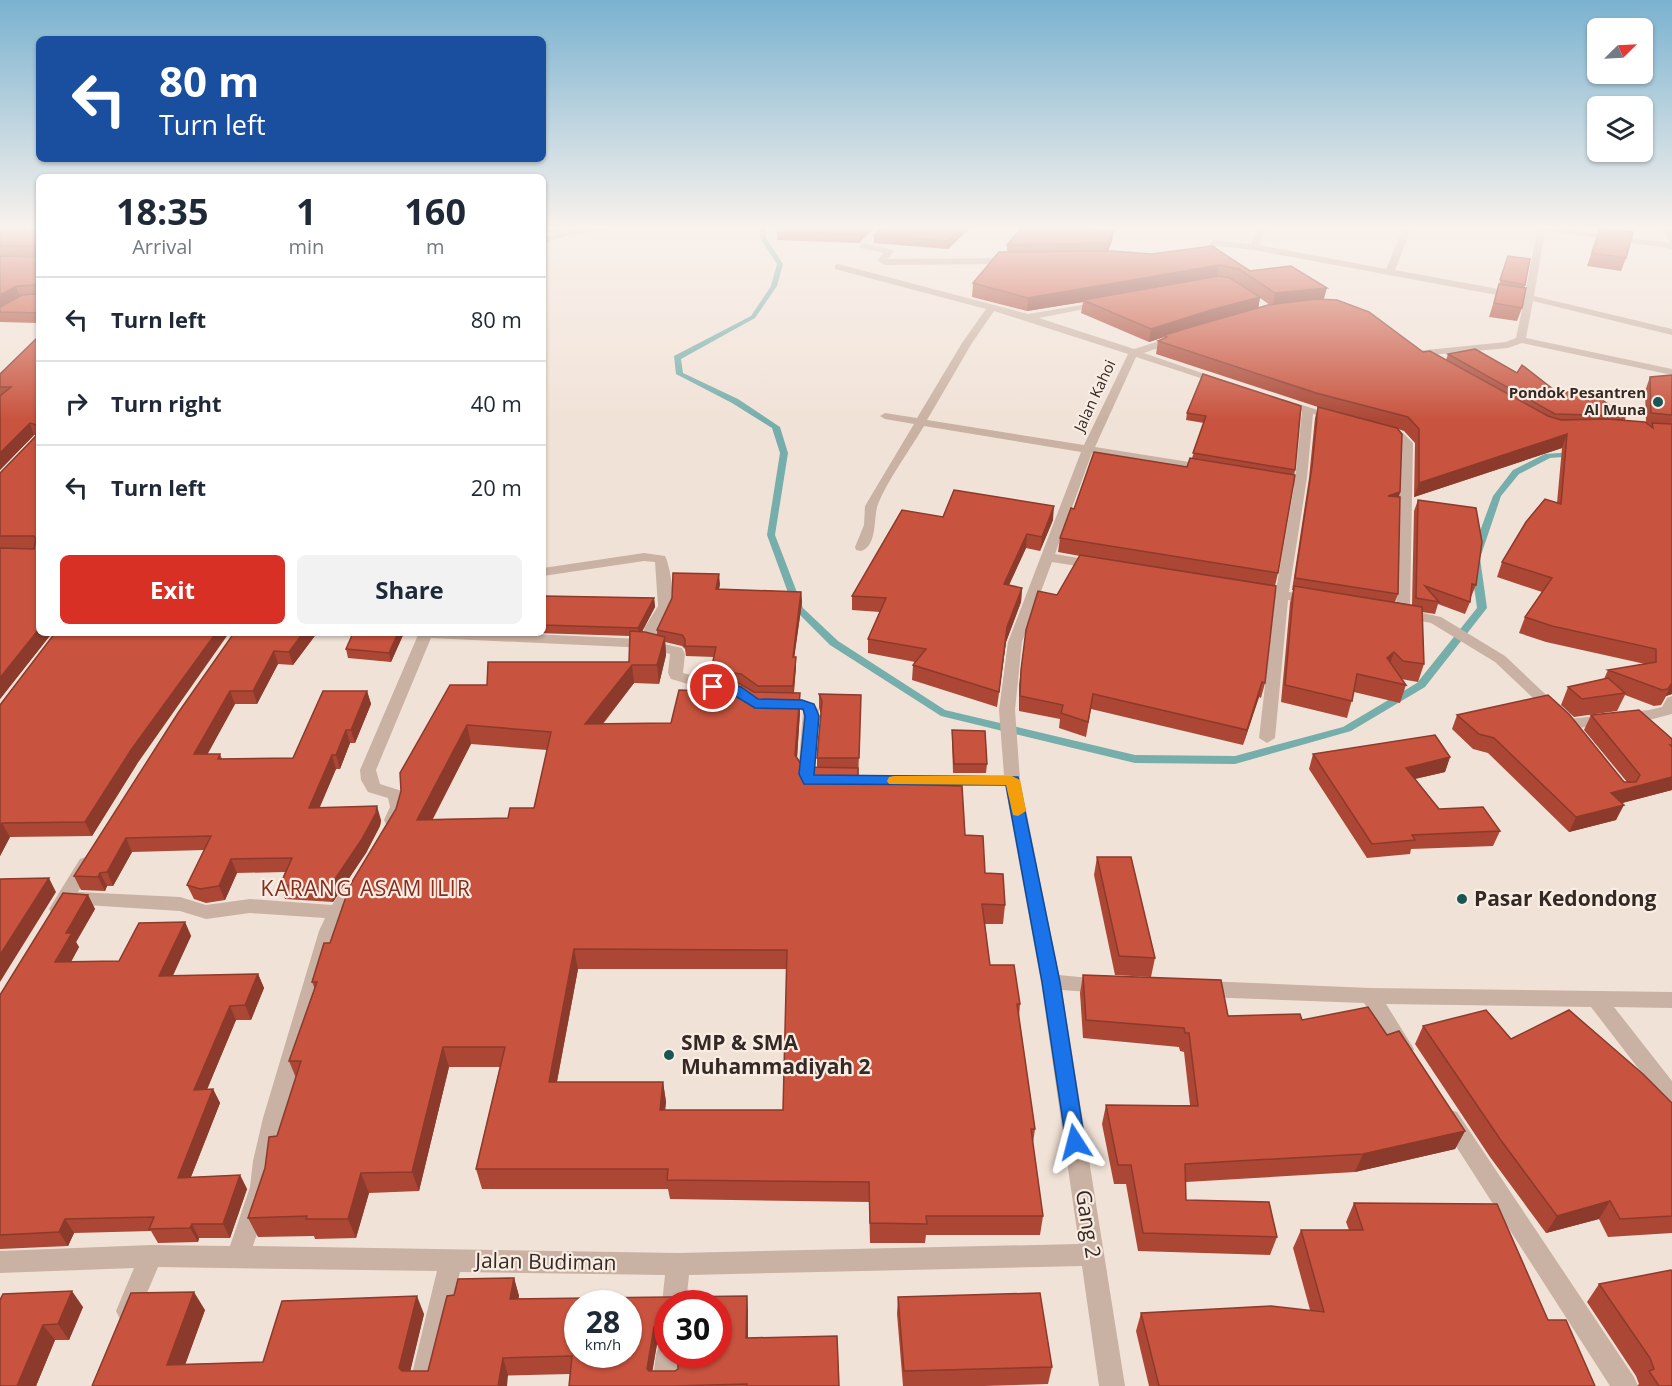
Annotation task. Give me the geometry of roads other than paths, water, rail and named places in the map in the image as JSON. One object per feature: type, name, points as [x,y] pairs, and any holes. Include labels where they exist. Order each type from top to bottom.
[{"type":"street","points":[[929,291],[1027,317],[1232,385]]},
{"type":"street","points":[[1492,291],[1672,332]]},
{"type":"street","points":[[1521,340],[1531,291]]},
{"type":"street","points":[[1027,317],[1107,302]]},
{"type":"street","points":[[861,547],[870,525],[871,506],[967,343],[992,307]]},
{"type":"street","name":"Jalan Kahoi","points":[[1011,743],[1007,710],[1015,642],[1088,449],[1134,353],[1181,337]]},
{"type":"street","points":[[1438,363],[1416,350],[1508,345],[1521,340],[1672,372]]},
{"type":"street","points":[[1275,399],[1342,419]]},
{"type":"street","points":[[1267,738],[1282,595],[1308,410]]},
{"type":"street","points":[[885,416],[1217,470]]},
{"type":"street","points":[[1376,429],[1398,435],[1407,443],[1397,612],[1436,620],[1500,659],[1569,724],[1582,741]]},
{"type":"street","points":[[1264,478],[1299,484]]},
{"type":"street","points":[[546,572],[644,557],[654,557],[660,560],[663,565],[665,606],[652,627],[647,644]]},
{"type":"street","points":[[1047,557],[1106,567]]},
{"type":"street","points":[[1247,590],[1326,602]]},
{"type":"street","points":[[386,834],[398,807],[396,795],[374,788],[369,780],[368,770],[425,636]]},
{"type":"street","points":[[486,636],[647,644],[677,651],[676,676],[713,687],[736,690],[743,694]]},
{"type":"street","points":[[1569,724],[1649,716],[1668,710],[1672,701]]},
{"type":"street","points":[[767,704],[802,704],[809,707],[811,711],[806,774],[810,780],[1012,780]]},
{"type":"street","name":"Gang 2","points":[[1011,743],[1012,780],[1051,982],[1112,1386]]},
{"type":"street","points":[[48,926],[95,847]]},
{"type":"street","points":[[238,1257],[261,1187],[264,1161],[274,1118],[328,931],[337,912],[365,871]]},
{"type":"street","points":[[66,898],[180,904],[206,912],[250,906],[337,912]]},
{"type":"street","points":[[1051,982],[1122,985]]},
{"type":"street","points":[[1181,988],[1370,996],[1672,1000]]},
{"type":"street","points":[[1370,996],[1414,1064]]},
{"type":"street","points":[[1596,999],[1672,1097]]},
{"type":"street","points":[[1440,1103],[1625,1386]]},
{"type":"street","name":"Jalan Budiman","points":[[0,1262],[151,1256],[678,1264],[1093,1255]]},
{"type":"street","points":[[119,1332],[151,1256]]},
{"type":"street","points":[[422,1386],[451,1261]]},
{"type":"street","points":[[675,1290],[678,1264]]},
{"type":"street","points":[[665,1386],[667,1368]]},
{"type":"waterway","points":[[771,291],[753,317],[677,358],[680,374],[735,401],[776,427],[784,453],[771,535],[799,609],[834,643],[941,713],[1135,759],[1235,760],[1347,729],[1421,685],[1482,608],[1475,558],[1497,496],[1516,472],[1548,456],[1575,454]]},
{"type":"place","name":"Pondok Pesantren Al Muna","points":[[1658,402]]},
{"type":"place","name":"Pasar Kedondong","points":[[1462,899]]},
{"type":"place","name":"SMP & SMA Muhammadiyah 2","points":[[669,1055]]},
{"type":"district","name":"KARANG ASAM ILIR","points":[[366,889]]}]
